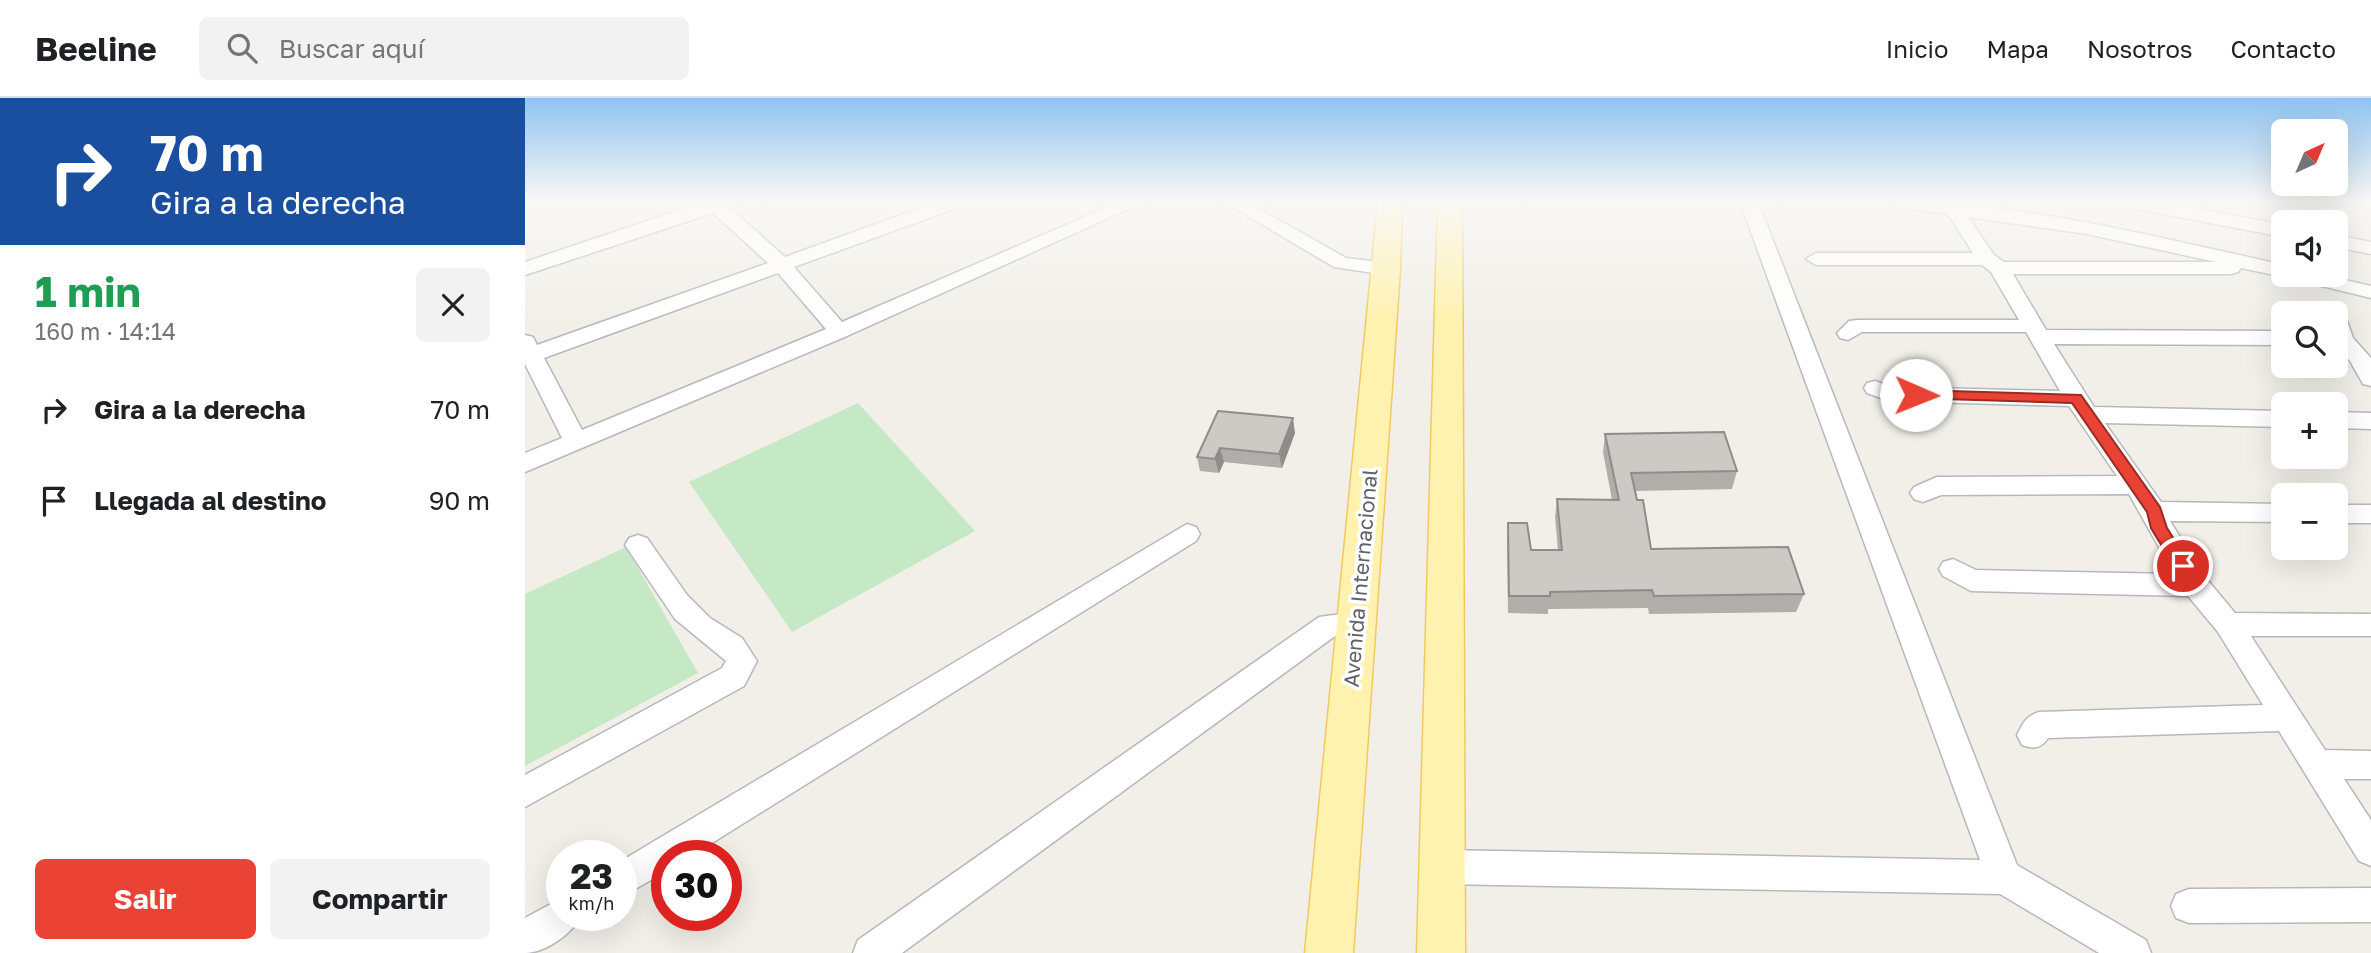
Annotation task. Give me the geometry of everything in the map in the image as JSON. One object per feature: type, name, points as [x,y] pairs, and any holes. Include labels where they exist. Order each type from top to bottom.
[{"type":"main road","name":"Avenida Internacional","points":[[1329,953],[1388,242]]},
{"type":"main road","points":[[1441,953],[1449,242]]},
{"type":"street","points":[[525,268],[604,242]]},
{"type":"street","points":[[758,242],[781,264],[839,331]]},
{"type":"street","points":[[576,442],[527,351],[843,242]]},
{"type":"street","points":[[525,463],[1043,242]]},
{"type":"street","points":[[1304,242],[1341,263],[1387,269]]},
{"type":"street","points":[[1764,242],[2004,877]]},
{"type":"street","points":[[1978,242],[2082,407],[2154,511],[2159,528],[2195,585],[2228,624],[2371,850]]},
{"type":"street","points":[[2152,242],[2271,267]]},
{"type":"street","points":[[2348,243],[2371,247]]},
{"type":"street","points":[[1816,259],[2271,269]]},
{"type":"street","points":[[2348,286],[2371,292]]},
{"type":"street","points":[[1848,333],[1857,326],[2271,338]]},
{"type":"street","points":[[2348,347],[2360,358],[2371,379]]},
{"type":"street","points":[[1875,388],[1889,394],[2271,418]]},
{"type":"street","points":[[2348,420],[2371,421]]},
{"type":"street","points":[[1923,493],[1937,486],[2135,485]]},
{"type":"street","points":[[2154,511],[2271,513]]},
{"type":"street","points":[[2348,513],[2371,514]]},
{"type":"street","points":[[637,870],[1187,534]]},
{"type":"street","points":[[525,792],[733,677],[741,662],[733,644],[695,621],[670,596],[638,545]]},
{"type":"street","points":[[1953,569],[1971,580],[2195,585]]},
{"type":"street","points":[[871,953],[1329,625],[1357,623]]},
{"type":"street","points":[[2228,624],[2371,625]]},
{"type":"street","points":[[2033,735],[2039,725],[2287,718]]},
{"type":"street","points":[[2317,764],[2371,765]]},
{"type":"street","points":[[1441,867],[2004,877],[2133,953]]},
{"type":"street","points":[[2189,906],[2371,905]]},
{"type":"green space","points":[[858,403],[975,531],[792,632],[689,482]]},
{"type":"green space","points":[[626,547],[698,673],[525,766],[525,594]]},
{"type":"building","points":[[1218,411],[1293,418],[1279,454],[1220,448],[1215,459],[1197,457]]},
{"type":"building","points":[[1724,432],[1737,471],[1631,473],[1637,500],[1643,500],[1651,549],[1788,547],[1804,594],[1654,596],[1652,590],[1550,592],[1550,596],[1509,596],[1508,523],[1527,523],[1531,550],[1562,550],[1557,499],[1619,500],[1605,434]]},
{"type":"route","points":[[1916,395],[2076,398],[2154,511],[2159,528],[2183,566]]}]
